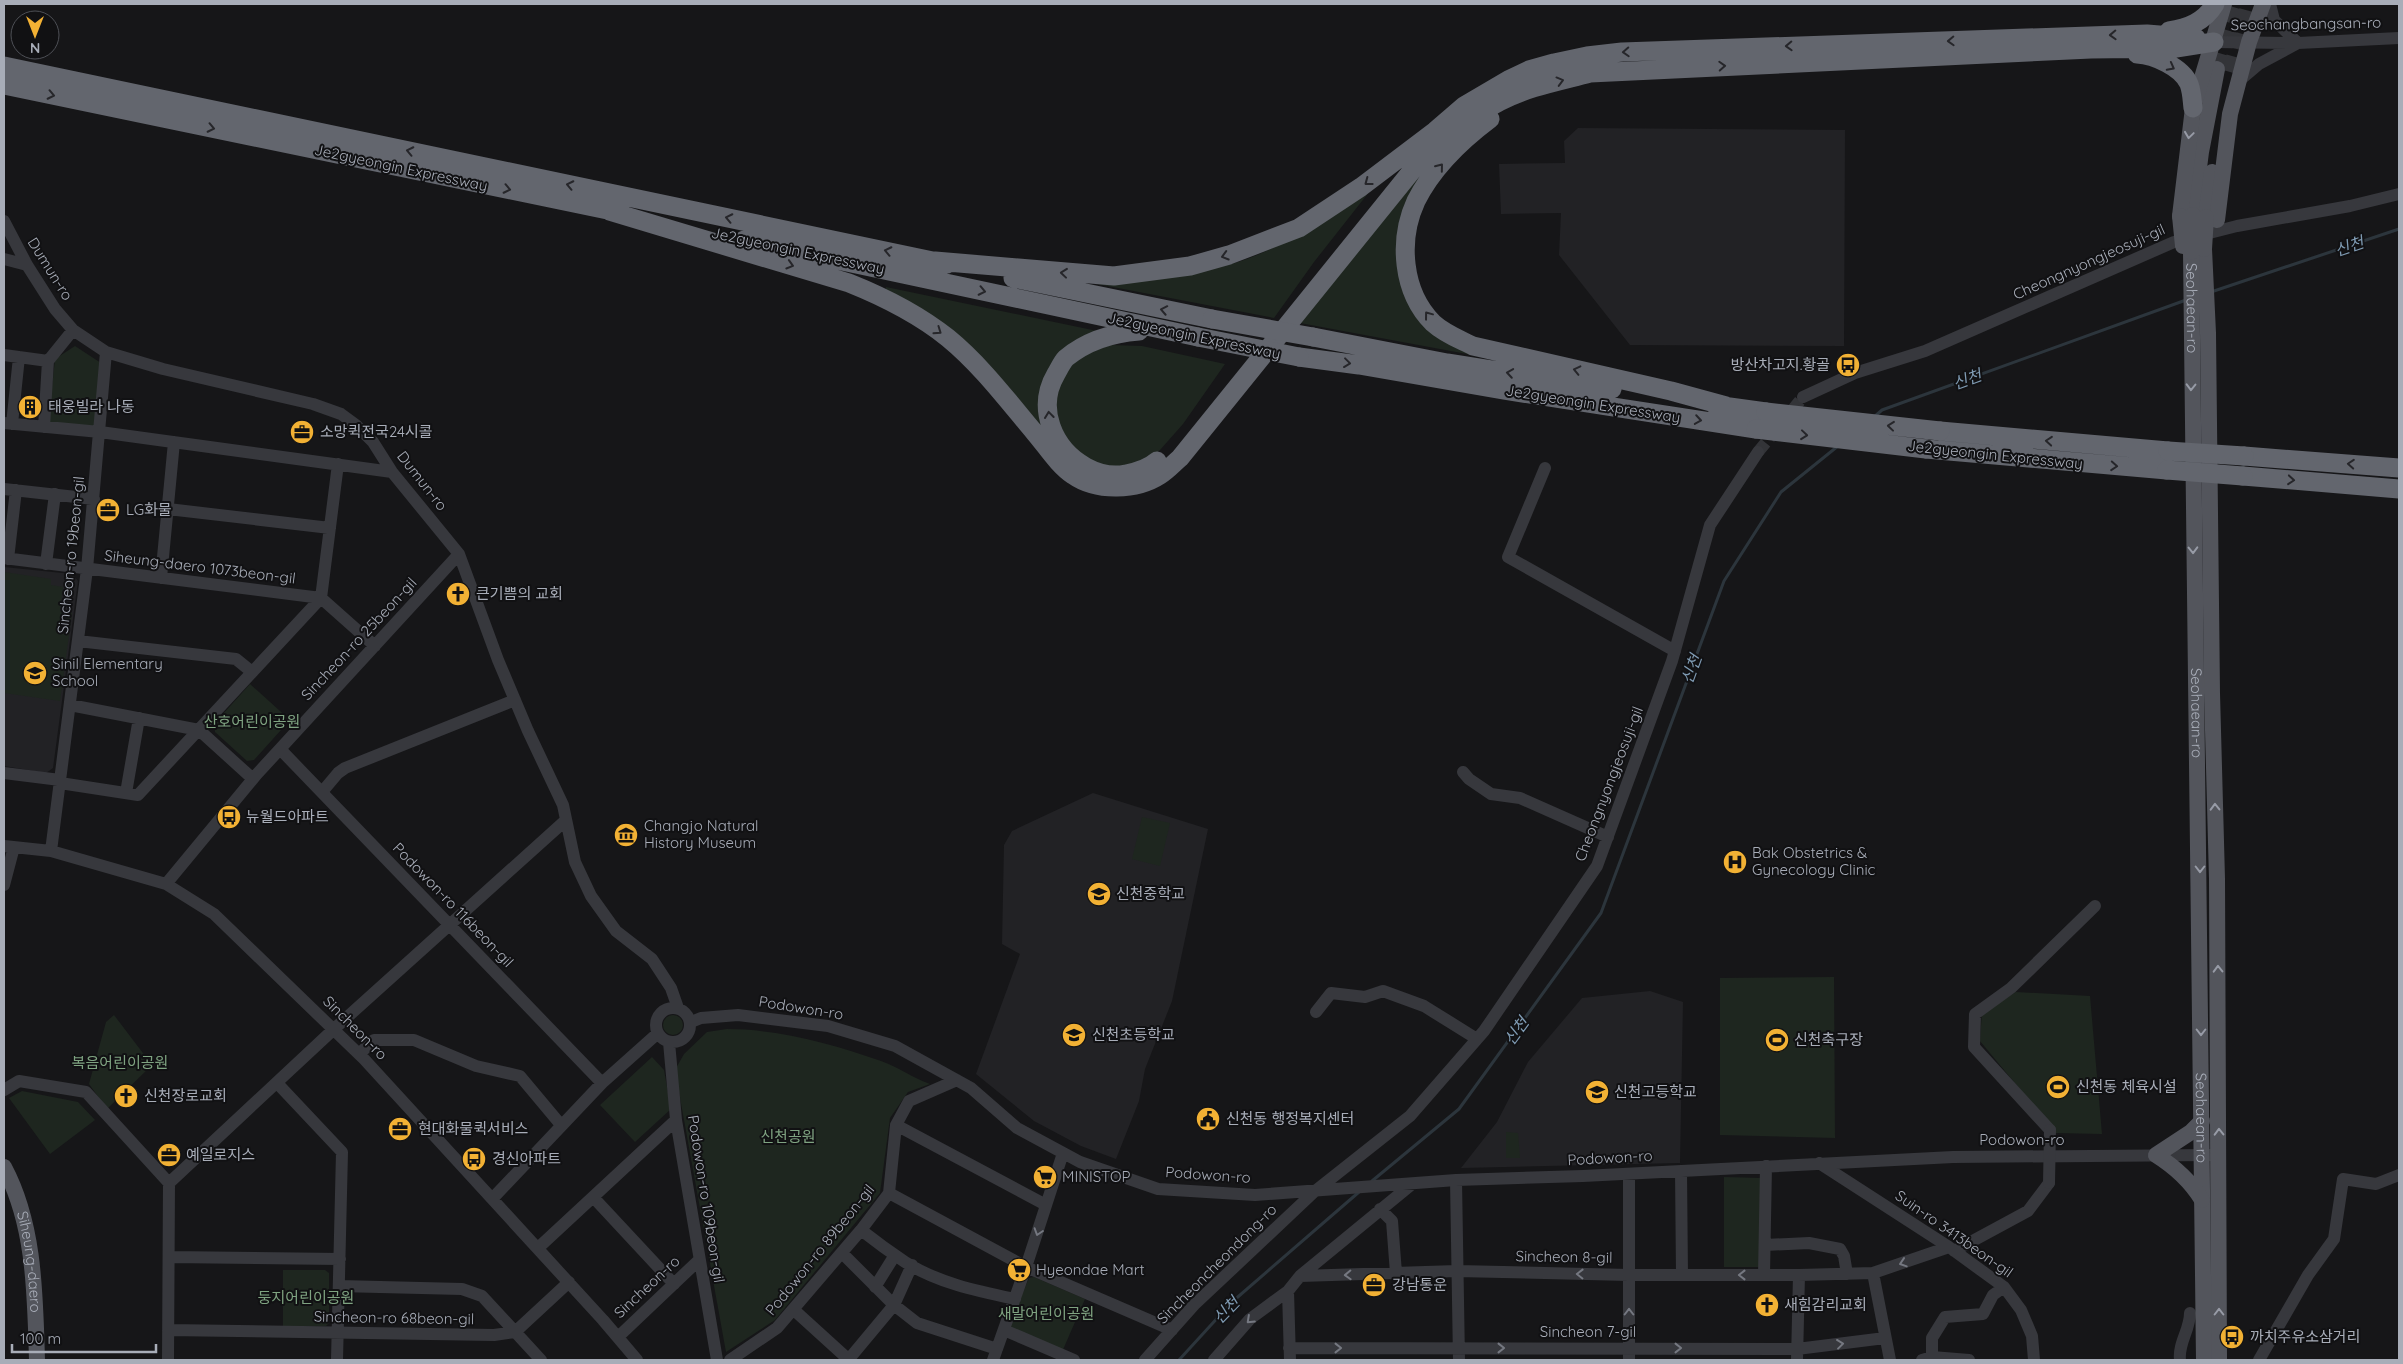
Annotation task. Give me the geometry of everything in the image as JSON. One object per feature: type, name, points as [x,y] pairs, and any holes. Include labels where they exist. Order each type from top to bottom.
[{"type":"highway","points":[[2147,34],[2185,29],[2199,22],[2215,4]]},
{"type":"highway","points":[[935,261],[1114,276],[1190,266],[1259,246],[1299,228],[1362,187],[1435,132],[1464,106],[1510,78],[1529,70],[1586,56],[2147,34],[2175,35],[2214,42]]},
{"type":"highway","points":[[609,211],[849,283],[884,297],[911,312],[949,338],[985,374],[1051,453],[1074,476],[1099,485],[1137,486],[1160,475],[1180,458],[1420,162],[1454,129],[1499,101],[1533,88],[1590,73],[2091,50],[2176,48],[2214,42]]},
{"type":"highway","points":[[2091,50],[2148,55],[2179,71],[2188,82],[2193,108]]},
{"type":"highway","name":"Je2gyeongin Expressway","points":[[4,66],[1212,319],[1447,363],[1766,412],[1940,431],[2167,461],[2243,476],[2399,489]]},
{"type":"highway","name":"Je2gyeongin Expressway","points":[[4,85],[609,211],[1198,337],[1299,357],[1360,364],[1503,390],[1756,428],[1926,449],[2167,461],[2244,456],[2399,468]]},
{"type":"highway","points":[[1533,88],[1474,132],[1439,167],[1416,200],[1408,223],[1405,255],[1411,286],[1420,305],[1433,322],[1448,334],[1473,346],[1671,391],[1726,406]]},
{"type":"highway","points":[[1171,331],[1116,333],[1096,339],[1064,359],[1047,395],[1048,420],[1055,437],[1073,460],[1104,474],[1120,475],[1138,472],[1154,464],[1172,449],[1435,132]]},
{"type":"main road","points":[[2200,272],[2193,108],[2224,4]]},
{"type":"main road","points":[[2199,217],[2230,114],[2229,74],[2249,42],[2263,4]]},
{"type":"main road","name":"Seohaean-ro","points":[[2198,250],[2204,133],[2229,74]]},
{"type":"main road","points":[[2198,250],[2200,272]]},
{"type":"main road","name":"Seohaean-ro","points":[[2200,272],[2207,311],[2220,1155],[2219,1360]]},
{"type":"main road","name":"Seohaean-ro","points":[[2200,272],[2191,321],[2204,1360]]},
{"type":"main road","points":[[2202,1121],[2191,1132],[2156,1155],[2175,1167],[2194,1186],[2202,1200]]},
{"type":"main road","name":"Siheung-daero","points":[[4,1167],[22,1207],[35,1289],[36,1360]]},
{"type":"street","points":[[2229,74],[2259,64],[2298,43],[2274,20],[2270,4]]},
{"type":"street","name":"Seochangbangsan-ro","points":[[2214,42],[2298,43],[2399,38]]},
{"type":"street","name":"Cheongnyongjeosuji-gil","points":[[1803,397],[1856,373],[1925,352],[2174,242],[2255,222],[2350,206],[2399,194]]},
{"type":"street","name":"Dumun-ro","points":[[4,221],[27,266],[55,309],[73,330],[106,352],[163,369],[313,404],[341,414],[356,425],[373,442],[392,472],[459,554],[515,700],[563,804],[575,862],[591,896],[616,931],[652,959],[672,988],[678,1008]]},
{"type":"street","points":[[4,259],[27,266]]},
{"type":"street","points":[[44,427],[48,361],[73,330]]},
{"type":"street","name":"Sincheon-ro 19beon-gil","points":[[51,852],[87,569],[106,352]]},
{"type":"street","points":[[4,355],[48,361]]},
{"type":"street","points":[[19,357],[8,423],[100,432],[392,472]]},
{"type":"street","points":[[161,578],[174,442]]},
{"type":"street","name":"Cheongnyongjeosuji-gil","points":[[1319,1192],[1410,1116],[1477,1039],[1597,866],[1675,651],[1710,525],[1758,452]]},
{"type":"street","points":[[4,773],[138,795],[321,598],[338,464]]},
{"type":"street","points":[[1544,468],[1508,557],[1675,651]]},
{"type":"street","points":[[6,559],[10,489],[94,499]]},
{"type":"street","points":[[46,564],[55,494]]},
{"type":"street","points":[[168,509],[330,528]]},
{"type":"street","name":"Sincheon-ro 25beon-gil","points":[[166,884],[253,779],[459,554]]},
{"type":"street","name":"Siheung-daero 1073beon-gil","points":[[6,559],[321,598]]},
{"type":"street","points":[[321,598],[375,646]]},
{"type":"street","points":[[78,641],[236,659],[252,672]]},
{"type":"street","points":[[322,792],[338,773],[345,768],[515,700]]},
{"type":"street","points":[[70,705],[199,730],[253,779]]},
{"type":"street","points":[[126,793],[139,718]]},
{"type":"street","name":"Podowon-ro 116beon-gil","points":[[280,749],[602,1083]]},
{"type":"street","points":[[1463,772],[1469,779],[1491,794],[1520,798],[1608,837]]},
{"type":"street","points":[[169,1183],[334,1029],[566,820]]},
{"type":"street","points":[[4,885],[9,846]]},
{"type":"street","name":"Sincheon-ro","points":[[9,846],[51,852],[166,884],[214,914],[359,1054],[493,1198],[637,1360]]},
{"type":"street","name":"Sincheon 8-gil","points":[[1300,1276],[1457,1272],[1629,1275],[1872,1273],[1951,1249],[2028,1210],[2049,1183],[2050,1130],[1974,1047],[1975,1014],[2011,988],[2095,906]]},
{"type":"street","points":[[1316,1012],[1331,993],[1365,997],[1383,991],[1424,1006],[1477,1039]]},
{"type":"street","points":[[678,1008],[686,1013],[690,1022],[687,1036],[679,1042],[669,1042],[658,1033],[656,1023],[660,1014],[668,1009],[678,1008]]},
{"type":"street","name":"Podowon-ro","points":[[690,1022],[702,1018],[738,1015],[828,1026],[895,1046],[971,1088],[1017,1128],[1080,1162],[1158,1189],[1255,1195],[1319,1192],[1456,1180],[1629,1174],[1953,1157],[2220,1155]]},
{"type":"street","points":[[493,1198],[602,1083],[658,1033]]},
{"type":"street","points":[[359,1054],[374,1040],[414,1040],[476,1066],[520,1076],[561,1125]]},
{"type":"street","name":"Podowon-ro 109beon-gil","points":[[669,1042],[676,1120],[717,1360]]},
{"type":"street","name":"Podowon-ro 89beon-gil","points":[[730,1360],[777,1328],[842,1253],[889,1194],[896,1125],[909,1101],[957,1080]]},
{"type":"street","points":[[4,1090],[19,1081],[86,1092],[169,1183],[168,1360]]},
{"type":"street","points":[[277,1083],[342,1152],[337,1360]]},
{"type":"street","points":[[538,1248],[676,1120]]},
{"type":"street","points":[[896,1125],[1046,1205]]},
{"type":"street","points":[[842,1253],[894,1305],[917,1323],[995,1355],[1063,1153]]},
{"type":"street","name":"Suin-ro 3413beon-gil","points":[[1819,1164],[1951,1249],[2004,1287],[2021,1310],[2032,1336],[2034,1360]]},
{"type":"street","points":[[1764,1275],[1766,1166]]},
{"type":"street","points":[[1681,1171],[1682,1275]]},
{"type":"street","points":[[1629,1174],[1629,1354]]},
{"type":"street","points":[[2259,1360],[2308,1275],[2334,1239],[2343,1179],[2376,1184],[2399,1175]]},
{"type":"street","points":[[1456,1180],[1459,1354]]},
{"type":"street","points":[[1214,1360],[1250,1319],[1288,1291],[1300,1276],[1408,1184]]},
{"type":"street","name":"Sincheoncheondong-ro","points":[[1145,1360],[1194,1305],[1319,1192]]},
{"type":"street","points":[[889,1194],[1026,1267],[1172,1330]]},
{"type":"street","points":[[593,1197],[674,1284]]},
{"type":"street","points":[[1380,1209],[1392,1221],[1396,1273]]},
{"type":"street","points":[[861,1230],[912,1265],[966,1289],[1014,1299]]},
{"type":"street","points":[[1765,1245],[1809,1243],[1840,1249],[1844,1256],[1847,1274]]},
{"type":"street","points":[[875,1287],[896,1255]]},
{"type":"street","points":[[169,1257],[340,1259]]},
{"type":"street","name":"Sincheon-ro","points":[[618,1337],[699,1260]]},
{"type":"street","points":[[794,1310],[849,1360],[894,1305],[912,1265]]},
{"type":"street","points":[[1872,1273],[1890,1360]]},
{"type":"street","points":[[1797,1355],[1799,1275]]},
{"type":"street","points":[[515,1332],[569,1282]]},
{"type":"street","points":[[339,1286],[462,1289],[482,1296],[541,1360]]},
{"type":"street","points":[[1969,1360],[1927,1359],[1932,1338],[1945,1317],[1982,1314],[1993,1295],[2004,1287]]},
{"type":"street","points":[[1288,1291],[1290,1354]]},
{"type":"street","points":[[2180,1360],[2179,1351],[2190,1323],[2190,1313]]},
{"type":"street","name":"Sincheon-ro 68beon-gil","points":[[168,1330],[494,1335],[515,1332]]},
{"type":"street","points":[[1004,1330],[1074,1360]]},
{"type":"street","name":"Sincheon 7-gil","points":[[1290,1354],[1797,1355],[1885,1338]]},
{"type":"shaded area","points":[[1578,128],[1845,130],[1844,346],[1630,345],[1559,255],[1561,213],[1501,214],[1499,164],[1565,163],[1564,141]]},
{"type":"shaded area","name":"Sinil Elementary School","points":[[4,567],[72,574],[78,581],[53,768],[46,773],[4,766]]},
{"type":"shaded area","points":[[1093,793],[1208,829],[1172,1001],[1145,1069],[1139,1101],[1116,1159],[1081,1146],[1034,1121],[976,1074],[1020,954],[1002,944],[1004,845],[1012,831]]},
{"type":"shaded area","name":"신천고등학교","points":[[1650,991],[1683,1002],[1680,1163],[1461,1168],[1497,1122],[1528,1062],[1582,998]]},
{"type":"green space","points":[[1457,135],[1409,203],[1416,310],[1510,362],[1300,323],[1424,165]]},
{"type":"green space","points":[[1377,182],[1314,262],[1274,318],[1097,284],[1204,270],[1238,262],[1275,247],[1293,237]]},
{"type":"green space","points":[[886,287],[1102,332],[1060,354],[1049,439],[886,291]]},
{"type":"green space","points":[[1110,345],[1142,346],[1225,364],[1183,424],[1160,450],[1141,464],[1121,469],[1093,465],[1062,437],[1056,417],[1056,391],[1074,358]]},
{"type":"green space","points":[[75,346],[101,363],[95,427],[48,423],[55,359]]},
{"type":"green space","points":[[4,572],[51,579],[51,585],[63,587],[60,611],[72,613],[60,701],[4,693]]},
{"type":"green space","name":"산호어린이공원","points":[[250,684],[290,720],[254,760],[247,761],[215,732],[214,724]]},
{"type":"green space","points":[[1142,817],[1170,823],[1160,866],[1132,859]]},
{"type":"green space","name":"신천축구장","points":[[1834,977],[1835,1138],[1720,1135],[1720,978]]},
{"type":"green space","name":"신천동 체육시설","points":[[2016,992],[2090,996],[2102,1134],[2056,1133],[1980,1041],[1982,1012]]},
{"type":"green space","name":"복음어린이공원","points":[[114,1015],[152,1065],[107,1109],[89,1084],[106,1022]]},
{"type":"green space","points":[[673,1015],[680,1018],[683,1025],[680,1032],[673,1035],[666,1032],[663,1025],[666,1018]]},
{"type":"green space","name":"신천공원","points":[[727,1029],[766,1032],[825,1043],[881,1061],[930,1084],[908,1092],[890,1118],[880,1193],[775,1320],[726,1352],[675,1070],[684,1054],[707,1032]]},
{"type":"green space","points":[[652,1057],[664,1070],[671,1109],[635,1142],[600,1105]]},
{"type":"green space","points":[[22,1091],[78,1102],[95,1120],[50,1154],[9,1098]]},
{"type":"green space","points":[[1506,1132],[1518,1133],[1520,1158],[1506,1158]]},
{"type":"green space","points":[[1724,1177],[1761,1178],[1760,1267],[1724,1267]]},
{"type":"green space","name":"둥지어린이공원","points":[[283,1270],[325,1270],[329,1273],[329,1323],[326,1326],[283,1326]]},
{"type":"green space","name":"새말어린이공원","points":[[1034,1277],[1085,1299],[1062,1352],[1009,1326],[1029,1278]]},
{"type":"waterway","name":"신천","points":[[2211,292],[2399,229]]},
{"type":"waterway","name":"신천","points":[[1874,417],[1882,410],[2186,300]]},
{"type":"waterway","name":"신천","points":[[1372,1181],[1459,1109],[1601,913],[1724,581],[1781,492],[1838,446]]},
{"type":"waterway","name":"신천","points":[[1179,1360],[1232,1302],[1359,1192]]},
{"type":"tunnel","points":[[2217,69],[2236,4]]},
{"type":"tunnel","points":[[2230,72],[2249,4]]},
{"type":"tunnel","points":[[1758,452],[1803,397]]},
{"type":"place","name":"방산차고지.황골","points":[[1848,365]]},
{"type":"place","name":"태웅빌라 나동","points":[[30,407]]},
{"type":"place","name":"소망퀵전국24시콜","points":[[302,432]]},
{"type":"place","name":"LG화물","points":[[108,510]]},
{"type":"place","name":"큰기쁨의 교회","points":[[458,594]]},
{"type":"place","name":"Sinil Elementary School","points":[[35,673]]},
{"type":"place","name":"뉴월드아파트","points":[[229,817]]},
{"type":"place","name":"Changjo Natural History Museum","points":[[626,835]]},
{"type":"place","name":"Bak Obstetrics & Gynecology Clinic","points":[[1735,862]]},
{"type":"place","name":"신천중학교","points":[[1099,894]]},
{"type":"place","name":"신천초등학교","points":[[1074,1035]]},
{"type":"place","name":"신천축구장","points":[[1777,1040]]},
{"type":"place","name":"신천동 체육시설","points":[[2058,1087]]},
{"type":"place","name":"신천고등학교","points":[[1597,1092]]},
{"type":"place","name":"신천장로교회","points":[[126,1096]]},
{"type":"place","name":"신천동 행정복지센터","points":[[1208,1119]]},
{"type":"place","name":"현대화물퀵서비스","points":[[400,1129]]},
{"type":"place","name":"예일로지스","points":[[169,1155]]},
{"type":"place","name":"경신아파트","points":[[474,1159]]},
{"type":"place","name":"MINISTOP","points":[[1045,1177]]},
{"type":"place","name":"Hyeondae Mart","points":[[1019,1270]]},
{"type":"place","name":"강남통운","points":[[1374,1285]]},
{"type":"place","name":"새힘감리교회","points":[[1767,1305]]},
{"type":"place","name":"까치주유소삼거리","points":[[2232,1337]]}]
